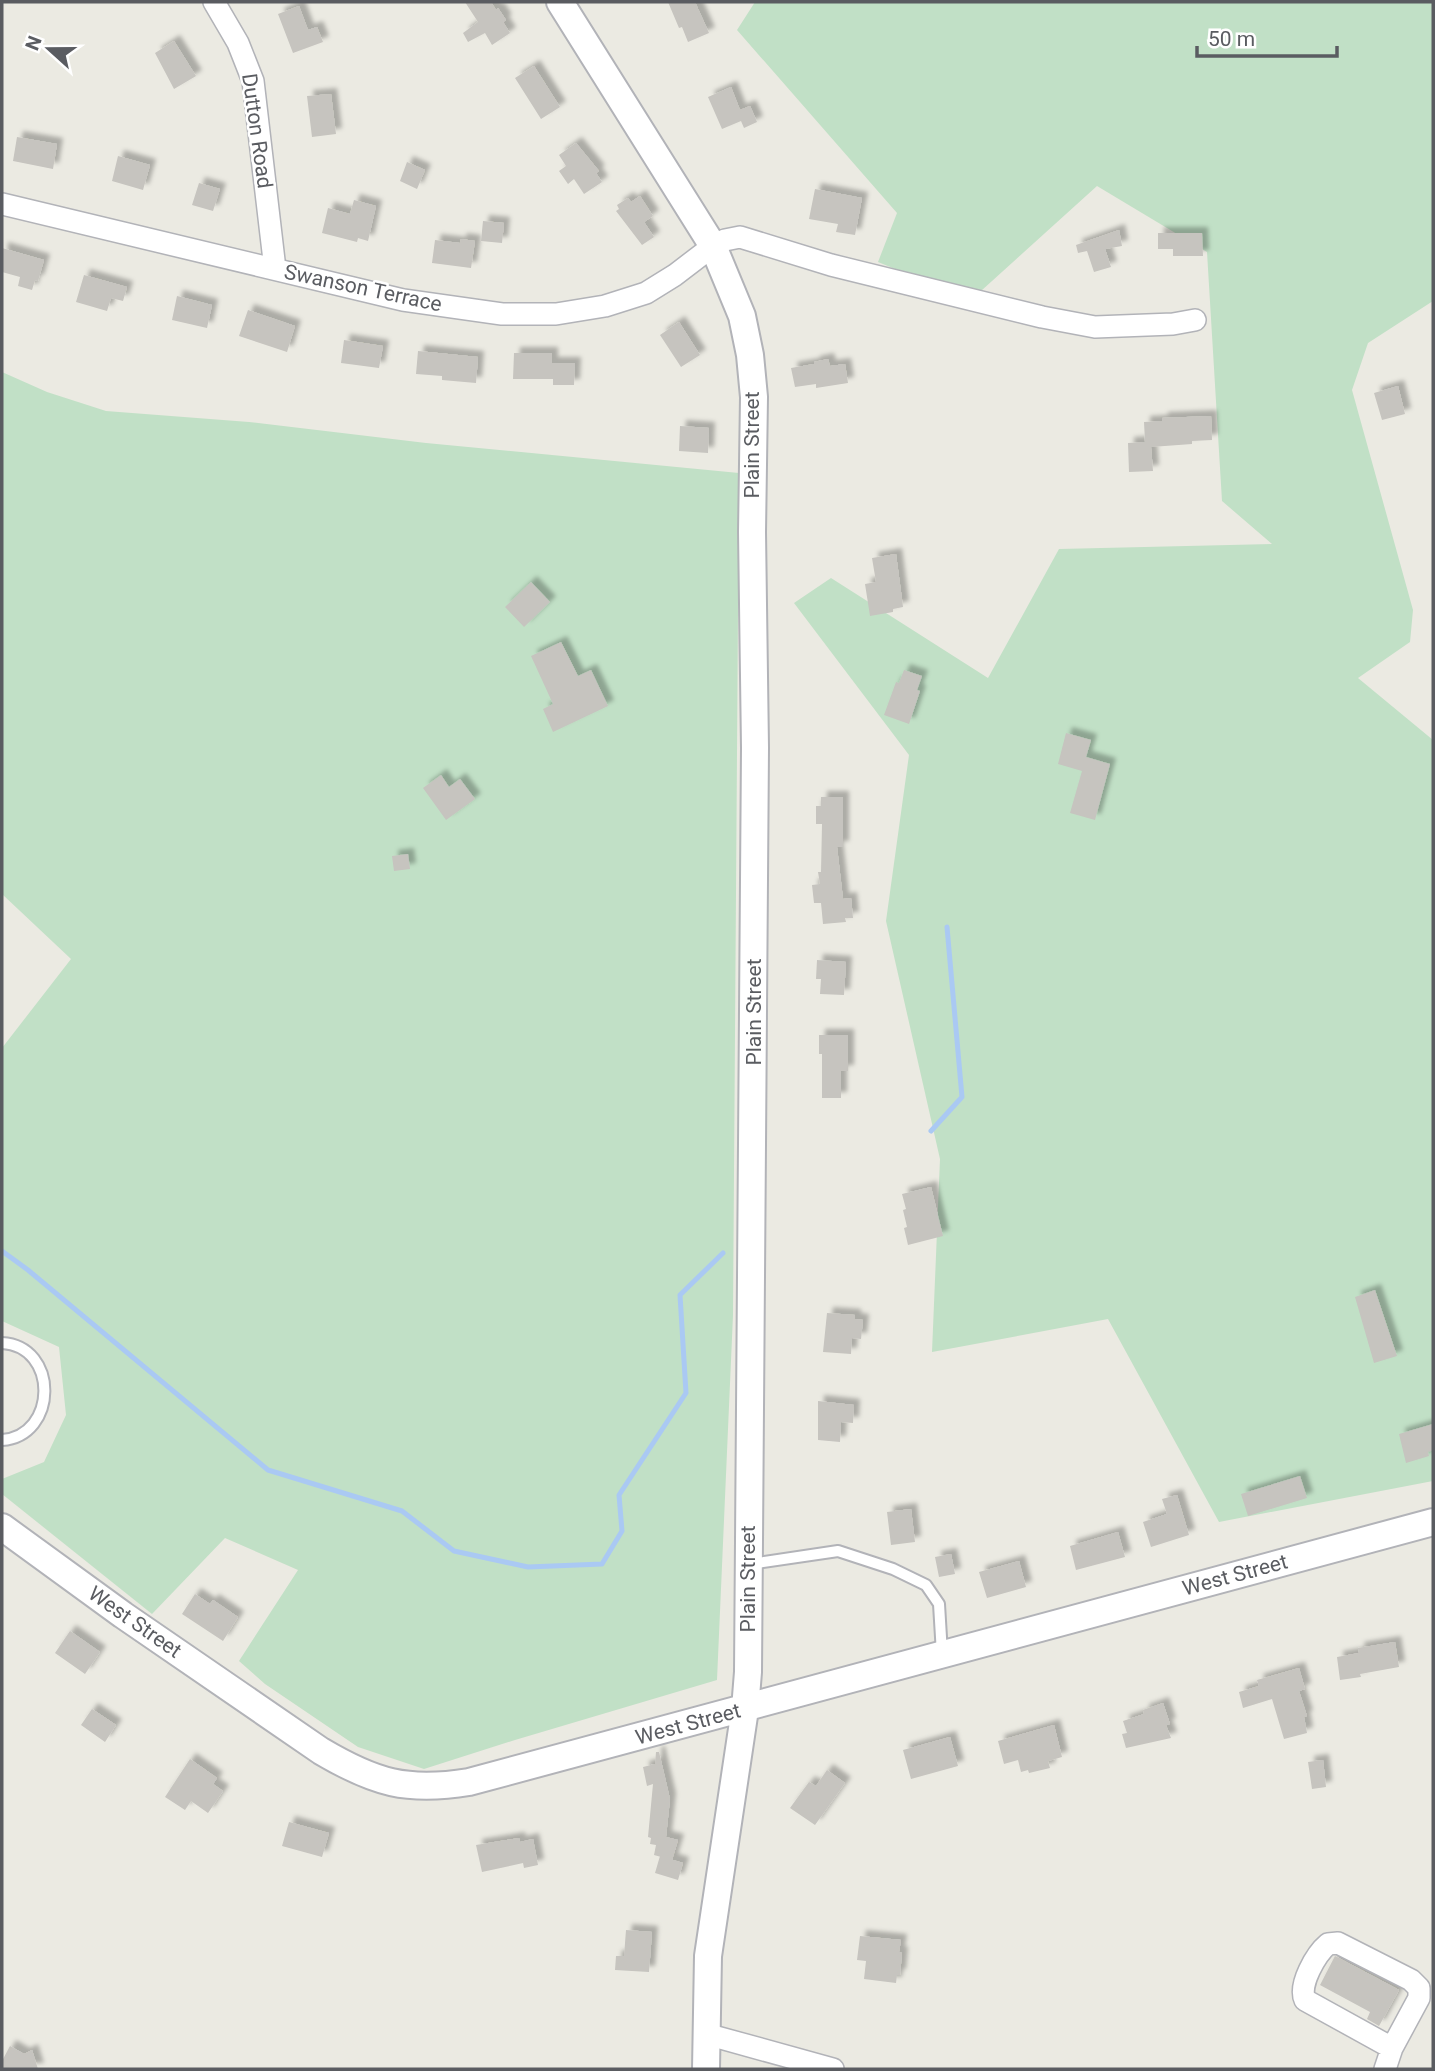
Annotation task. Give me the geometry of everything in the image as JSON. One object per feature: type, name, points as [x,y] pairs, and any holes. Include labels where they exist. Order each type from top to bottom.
[{"type":"street","name":"Dutton Road","points":[[214,2],[238,43],[253,81],[275,269]]},
{"type":"street","name":"Plain Street","points":[[560,2],[713,246],[742,316],[750,355],[754,397],[754,1133],[748,1672],[745,1709],[708,1956],[706,2069]]},
{"type":"street","name":"Swanson Terrace","points":[[2,204],[403,300],[502,314],[556,314],[605,306],[646,293],[713,246]]},
{"type":"street","points":[[713,246],[740,237],[844,269],[1042,317],[1095,327],[1173,324],[1195,320]]},
{"type":"street","name":"West Street","points":[[2,1527],[123,1615],[321,1751],[352,1770],[399,1785],[424,1787],[469,1782],[1433,1522]]},
{"type":"street","points":[[1385,2069],[1392,2048],[1419,1998],[1419,1988],[1411,1980],[1339,1943],[1328,1944],[1321,1951],[1303,1985],[1302,1996],[1392,2048]]},
{"type":"street","points":[[706,2034],[833,2069]]},
{"type":"lane","points":[[2,1343],[22,1349],[34,1359],[42,1372],[46,1389],[44,1406],[36,1421],[23,1433],[2,1440]]},
{"type":"lane","points":[[748,1564],[838,1551],[893,1569],[926,1585],[939,1604],[942,1654]]},
{"type":"green space","points":[[755,2],[1433,2],[1433,301],[1368,343],[1352,390],[1413,610],[1410,642],[1358,678],[1433,740],[1433,1481],[1219,1522],[1108,1319],[932,1352],[940,1159],[886,921],[909,755],[794,603],[831,578],[988,678],[1059,549],[1272,544],[1222,501],[1207,252],[1097,186],[971,300],[878,262],[897,213],[737,30]]},
{"type":"green space","points":[[2,372],[47,392],[106,411],[249,422],[426,443],[739,473],[733,1315],[717,1680],[424,1769],[358,1747],[265,1684],[239,1661],[298,1570],[225,1538],[152,1614],[2,1494],[2,1479],[44,1462],[66,1415],[59,1347],[2,1321],[2,1048],[71,959],[2,894]]},
{"type":"building","points":[[465,2],[491,2],[506,20],[503,22],[510,33],[492,45],[485,33],[468,42],[463,33],[478,22]]},
{"type":"building","points":[[668,2],[695,2],[709,33],[688,42]]},
{"type":"building","points":[[299,6],[308,30],[317,27],[323,42],[293,53],[278,14]]},
{"type":"building","points":[[174,41],[196,76],[174,89],[155,53]]},
{"type":"building","points":[[534,66],[560,107],[541,119],[515,78]]},
{"type":"building","points":[[731,87],[740,110],[750,106],[757,122],[744,128],[741,121],[722,129],[708,97]]},
{"type":"building","points":[[331,94],[336,134],[312,137],[307,96]]},
{"type":"building","points":[[17,137],[57,144],[53,169],[13,161]]},
{"type":"building","points":[[576,143],[599,171],[596,173],[602,182],[584,194],[574,179],[568,184],[559,171],[566,166],[559,155]]},
{"type":"building","points":[[118,156],[150,165],[143,190],[112,181]]},
{"type":"building","points":[[407,162],[425,170],[417,189],[400,181]]},
{"type":"building","points":[[199,183],[220,189],[213,211],[192,205]]},
{"type":"building","points":[[815,189],[862,198],[855,235],[836,232],[838,224],[809,219]]},
{"type":"building","points":[[640,196],[653,216],[644,222],[654,237],[642,245],[616,211],[619,209],[617,205],[628,198],[631,202]]},
{"type":"building","points":[[354,200],[376,206],[368,241],[358,238],[357,242],[322,233],[328,208],[350,214]]},
{"type":"building","points":[[483,221],[504,223],[502,243],[481,241]]},
{"type":"building","points":[[1119,230],[1122,246],[1105,249],[1111,267],[1094,272],[1087,251],[1078,253],[1076,245]]},
{"type":"building","points":[[1158,233],[1202,233],[1203,256],[1173,256],[1173,249],[1158,249]]},
{"type":"building","points":[[461,239],[475,241],[471,268],[432,263],[435,240],[460,243]]},
{"type":"building","points":[[2,248],[44,260],[38,281],[35,280],[32,290],[18,286],[20,277],[2,272]]},
{"type":"building","points":[[84,275],[127,287],[123,301],[111,298],[107,311],[76,302]]},
{"type":"building","points":[[177,296],[212,305],[207,328],[172,320]]},
{"type":"building","points":[[248,310],[295,326],[287,352],[239,336]]},
{"type":"building","points":[[679,322],[700,355],[681,367],[660,335]]},
{"type":"building","points":[[344,340],[383,346],[379,368],[341,363]]},
{"type":"building","points":[[418,351],[478,357],[476,383],[416,374]]},
{"type":"building","points":[[514,353],[552,353],[552,363],[575,363],[574,385],[553,385],[553,379],[513,379]]},
{"type":"building","points":[[828,359],[830,366],[845,364],[848,383],[816,388],[816,384],[795,387],[791,368]]},
{"type":"building","points":[[1398,386],[1405,414],[1382,420],[1374,393]]},
{"type":"building","points":[[1211,416],[1212,440],[1151,447],[1153,471],[1129,472],[1128,443],[1145,442],[1144,422],[1162,421],[1162,418]]},
{"type":"building","points":[[680,426],[709,428],[708,453],[679,451]]},
{"type":"building","points":[[896,554],[903,607],[893,609],[893,612],[870,616],[865,584],[876,582],[872,558]]},
{"type":"building","points":[[531,582],[550,602],[524,627],[505,607]]},
{"type":"building","points":[[561,642],[578,676],[591,670],[608,706],[553,732],[543,709],[553,704],[531,656]]},
{"type":"building","points":[[904,670],[922,676],[909,724],[884,715],[896,682],[899,683]]},
{"type":"building","points":[[1066,733],[1091,740],[1086,757],[1110,764],[1095,820],[1070,813],[1082,771],[1058,764]]},
{"type":"building","points":[[441,775],[449,787],[460,779],[475,799],[446,820],[423,788]]},
{"type":"building","points":[[821,797],[843,797],[843,847],[837,847],[843,899],[851,898],[853,918],[845,918],[846,922],[823,924],[821,903],[814,903],[812,885],[820,884],[818,872],[821,872],[822,824],[816,824],[816,806],[821,806]]},
{"type":"building","points":[[408,854],[410,869],[394,871],[392,856]]},
{"type":"building","points":[[817,960],[846,962],[844,995],[820,994],[821,979],[816,979]]},
{"type":"building","points":[[819,1035],[848,1035],[848,1071],[841,1071],[841,1098],[822,1098]]},
{"type":"building","points":[[931,1187],[943,1236],[908,1245],[903,1210],[906,1209],[902,1194]]},
{"type":"building","points":[[1375,1290],[1397,1356],[1374,1363],[1355,1297]]},
{"type":"building","points":[[827,1313],[855,1315],[855,1319],[863,1320],[861,1339],[852,1338],[851,1354],[823,1352]]},
{"type":"building","points":[[818,1401],[854,1405],[853,1423],[841,1422],[840,1442],[818,1440]]},
{"type":"building","points":[[1433,1424],[1433,1450],[1428,1452],[1429,1456],[1406,1463],[1399,1434]]},
{"type":"building","points":[[1300,1476],[1307,1498],[1248,1516],[1241,1494]]},
{"type":"building","points":[[1177,1495],[1189,1535],[1151,1547],[1143,1522],[1167,1514],[1162,1499]]},
{"type":"building","points":[[911,1509],[915,1542],[891,1545],[887,1512]]},
{"type":"building","points":[[1118,1532],[1125,1557],[1076,1570],[1070,1546]]},
{"type":"building","points":[[951,1554],[955,1574],[939,1577],[935,1557]]},
{"type":"building","points":[[1019,1561],[1026,1587],[987,1598],[979,1572]]},
{"type":"building","points":[[195,1594],[210,1604],[213,1600],[238,1617],[223,1641],[182,1614]]},
{"type":"building","points":[[70,1631],[100,1652],[85,1674],[55,1653]]},
{"type":"building","points":[[1395,1642],[1399,1667],[1340,1680],[1337,1657],[1359,1653],[1358,1648]]},
{"type":"building","points":[[1299,1668],[1305,1689],[1299,1691],[1307,1716],[1304,1717],[1307,1733],[1284,1739],[1272,1699],[1243,1708],[1239,1692],[1259,1686],[1257,1680]]},
{"type":"building","points":[[1163,1703],[1170,1724],[1166,1725],[1171,1738],[1126,1748],[1122,1734],[1127,1733],[1123,1721],[1144,1714],[1143,1710]]},
{"type":"building","points":[[92,1709],[116,1725],[105,1742],[81,1725]]},
{"type":"building","points":[[1054,1725],[1062,1757],[1048,1761],[1050,1768],[1029,1773],[1028,1770],[1021,1772],[1018,1760],[1004,1764],[998,1741]]},
{"type":"building","points":[[950,1737],[958,1766],[911,1779],[903,1750]]},
{"type":"building","points":[[656,1752],[659,1752],[670,1799],[666,1837],[678,1840],[672,1860],[654,1855],[656,1845],[650,1844],[651,1838],[648,1837],[653,1784],[647,1786],[643,1767],[655,1764]]},
{"type":"building","points":[[190,1759],[217,1778],[213,1784],[223,1791],[208,1813],[191,1801],[185,1810],[165,1797]]},
{"type":"building","points":[[1323,1760],[1326,1787],[1312,1789],[1308,1762]]},
{"type":"building","points":[[827,1770],[845,1783],[815,1825],[790,1808],[809,1782],[816,1786]]},
{"type":"building","points":[[289,1822],[329,1833],[322,1857],[282,1846]]},
{"type":"building","points":[[519,1838],[520,1842],[533,1839],[538,1865],[524,1868],[523,1863],[482,1872],[476,1845]]},
{"type":"building","points":[[660,1856],[683,1863],[678,1880],[655,1873]]},
{"type":"building","points":[[626,1930],[652,1932],[649,1972],[615,1970],[616,1956],[624,1956]]},
{"type":"building","points":[[860,1936],[901,1940],[900,1975],[897,1975],[896,1983],[864,1979],[866,1961],[857,1960]]},
{"type":"building","points":[[1335,1956],[1399,1990],[1379,2026],[1367,2019],[1370,2012],[1320,1985]]},
{"type":"building","points":[[10,2046],[24,2054],[32,2050],[38,2069],[2,2069],[2,2061]]},
{"type":"waterway","points":[[931,1131],[962,1097],[947,927]]},
{"type":"waterway","points":[[2,1251],[268,1470],[402,1511],[454,1551],[528,1567],[602,1564],[622,1531],[619,1495],[686,1393],[680,1295],[723,1253]]}]
